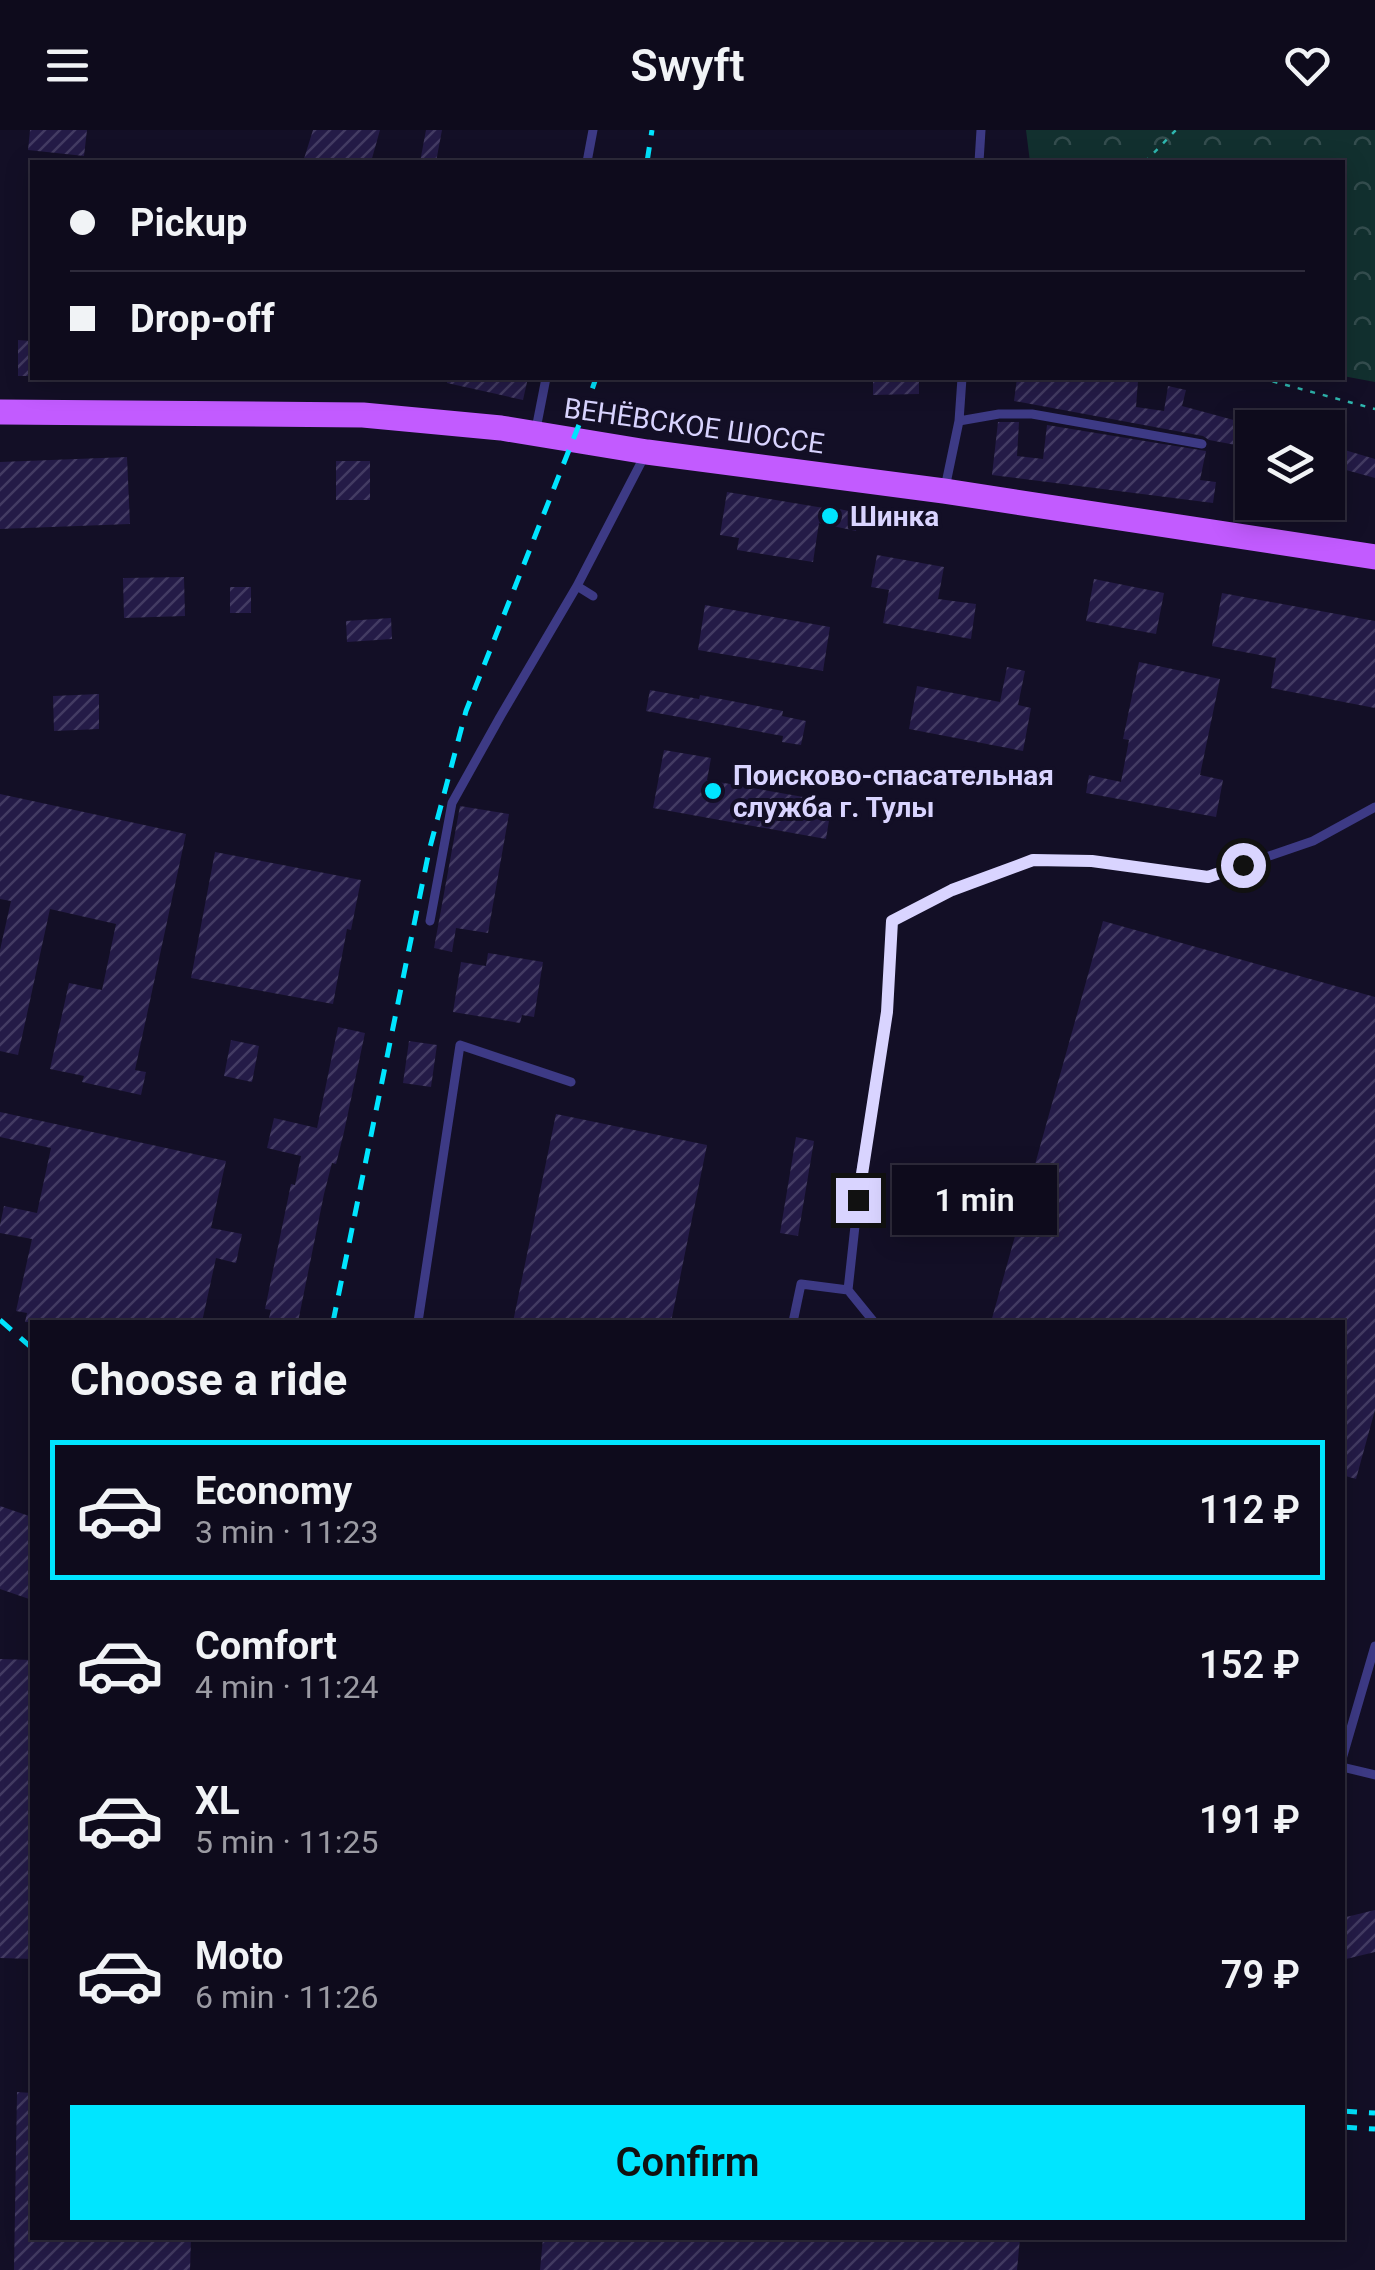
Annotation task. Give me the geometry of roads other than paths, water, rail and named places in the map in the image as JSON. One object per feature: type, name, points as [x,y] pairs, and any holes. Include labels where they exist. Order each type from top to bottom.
[{"type":"main road","name":"ВЕНЁВСКОЕ ШОССЕ","points":[[0,412],[363,415],[535,432],[647,452],[944,491],[1375,557]]},
{"type":"lane","points":[[587,160],[593,130]]},
{"type":"lane","points":[[979,160],[981,130]]},
{"type":"lane","points":[[535,432],[546,380]]},
{"type":"lane","points":[[944,491],[959,421],[962,380]]},
{"type":"lane","points":[[959,421],[999,414],[1032,414],[1202,444]]},
{"type":"lane","points":[[430,921],[452,803],[577,586],[647,452]]},
{"type":"lane","points":[[577,586],[593,596]]},
{"type":"lane","points":[[848,1290],[861,1170],[887,1012],[892,921],[952,890],[1033,860],[1092,861],[1208,877],[1313,841],[1375,807]]},
{"type":"lane","points":[[418,1320],[460,1044],[571,1082]]},
{"type":"lane","points":[[793,1320],[801,1284],[848,1290],[872,1320]]},
{"type":"lane","points":[[1345,1749],[1375,1646]]},
{"type":"lane","points":[[1345,1768],[1375,1775]]},
{"type":"railway","points":[[647,160],[652,130]]},
{"type":"railway","points":[[333,1320],[429,851],[466,711],[595,380]]},
{"type":"railway","points":[[0,1320],[30,1346]]},
{"type":"railway","points":[[1345,2111],[1375,2113]]},
{"type":"railway","points":[[1345,2127],[1375,2129]]},
{"type":"place","name":"Шинка","points":[[830,516]]},
{"type":"place","name":"Поисково-спасательная служба г. Тулы","points":[[713,791]]}]
